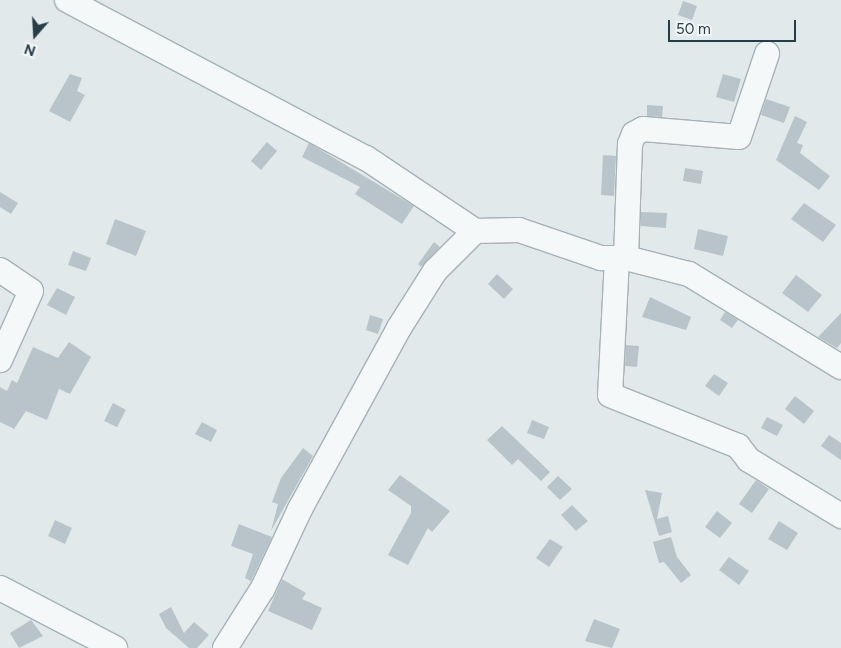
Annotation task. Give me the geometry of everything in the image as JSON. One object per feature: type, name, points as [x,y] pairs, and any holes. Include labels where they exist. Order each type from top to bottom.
[{"type":"street","points":[[67,0],[366,158],[475,231],[519,230],[601,258],[621,258],[689,274],[841,367]]},
{"type":"street","points":[[767,54],[739,137],[644,129],[634,134],[630,144],[610,395],[738,446],[750,460],[841,516]]},
{"type":"street","points":[[225,648],[263,588],[300,509],[399,328],[435,271],[475,231]]},
{"type":"street","points":[[0,270],[31,291],[0,360]]},
{"type":"street","points":[[0,588],[109,647]]},
{"type":"building","points":[[683,1],[697,6],[692,20],[678,15]]},
{"type":"building","points":[[70,74],[82,78],[77,91],[85,95],[70,122],[49,111]]},
{"type":"building","points":[[723,74],[741,79],[734,102],[716,97]]},
{"type":"building","points":[[766,99],[790,107],[784,123],[761,115]]},
{"type":"building","points":[[647,105],[663,106],[662,117],[647,116]]},
{"type":"building","points":[[795,116],[807,122],[797,143],[803,145],[800,153],[830,176],[819,190],[776,160]]},
{"type":"building","points":[[267,142],[277,151],[261,170],[251,161]]},
{"type":"building","points":[[309,143],[414,206],[402,224],[355,194],[360,187],[302,157]]},
{"type":"building","points":[[603,155],[616,156],[614,196],[601,195]]},
{"type":"building","points":[[685,168],[703,171],[701,184],[683,181]]},
{"type":"building","points":[[0,192],[18,203],[11,214],[0,207]]},
{"type":"building","points":[[804,203],[836,225],[823,242],[791,219]]},
{"type":"building","points":[[641,212],[667,213],[666,228],[641,226]]},
{"type":"building","points":[[115,219],[146,231],[136,256],[106,244]]},
{"type":"building","points":[[698,229],[728,236],[723,256],[694,249]]},
{"type":"building","points":[[434,242],[440,247],[421,267],[418,264]]},
{"type":"building","points":[[73,251],[91,258],[86,271],[68,265]]},
{"type":"building","points":[[497,274],[513,289],[504,299],[488,284]]},
{"type":"building","points":[[796,275],[822,295],[808,312],[782,293]]},
{"type":"building","points":[[57,288],[75,297],[66,315],[47,305]]},
{"type":"building","points":[[650,297],[691,317],[686,330],[642,317]]},
{"type":"building","points":[[725,312],[738,320],[732,328],[720,320]]},
{"type":"building","points":[[841,313],[841,343],[837,348],[818,337]]},
{"type":"building","points":[[370,315],[383,319],[378,334],[366,330]]},
{"type":"building","points":[[69,342],[91,357],[70,394],[59,389],[47,420],[26,411],[14,429],[0,422],[0,387],[7,391],[12,380],[17,383],[33,347],[58,358]]},
{"type":"building","points":[[626,345],[639,346],[637,367],[625,366]]},
{"type":"building","points":[[714,374],[728,383],[719,396],[705,386]]},
{"type":"building","points":[[795,396],[814,411],[804,424],[785,409]]},
{"type":"building","points":[[113,403],[126,410],[117,427],[104,421]]},
{"type":"building","points":[[767,417],[783,425],[777,436],[761,428]]},
{"type":"building","points":[[532,420],[549,427],[544,439],[527,433]]},
{"type":"building","points":[[202,422],[217,430],[211,442],[195,434]]},
{"type":"building","points":[[502,426],[550,472],[541,481],[518,459],[512,465],[487,440]]},
{"type":"building","points":[[829,435],[841,443],[841,460],[821,446]]},
{"type":"building","points":[[303,448],[313,456],[271,531],[278,504],[272,502],[281,478]]},
{"type":"building","points":[[400,475],[450,511],[432,532],[428,528],[408,565],[388,555],[411,513],[411,506],[388,490]]},
{"type":"building","points":[[558,476],[572,489],[560,500],[547,487]]},
{"type":"building","points":[[756,480],[769,489],[752,513],[739,504]]},
{"type":"building","points":[[645,490],[662,493],[657,519],[668,516],[672,532],[659,536]]},
{"type":"building","points":[[572,505],[588,521],[576,531],[561,515]]},
{"type":"building","points":[[717,511],[732,523],[720,538],[705,527]]},
{"type":"building","points":[[55,520],[72,528],[65,544],[48,536]]},
{"type":"building","points":[[779,521],[798,533],[787,550],[768,539]]},
{"type":"building","points":[[239,524],[272,537],[251,581],[245,578],[253,554],[231,546]]},
{"type":"building","points":[[671,537],[677,557],[691,575],[681,583],[664,562],[659,563],[653,542]]},
{"type":"building","points":[[550,539],[563,547],[549,567],[536,558]]},
{"type":"building","points":[[729,557],[749,571],[739,585],[719,570]]},
{"type":"building","points":[[282,579],[306,593],[302,599],[322,608],[312,630],[268,611]]},
{"type":"building","points":[[171,607],[184,633],[194,622],[209,635],[197,648],[189,648],[166,628],[159,614]]},
{"type":"building","points":[[594,619],[620,629],[612,648],[585,641]]},
{"type":"building","points":[[31,620],[43,636],[19,648],[10,633]]}]
